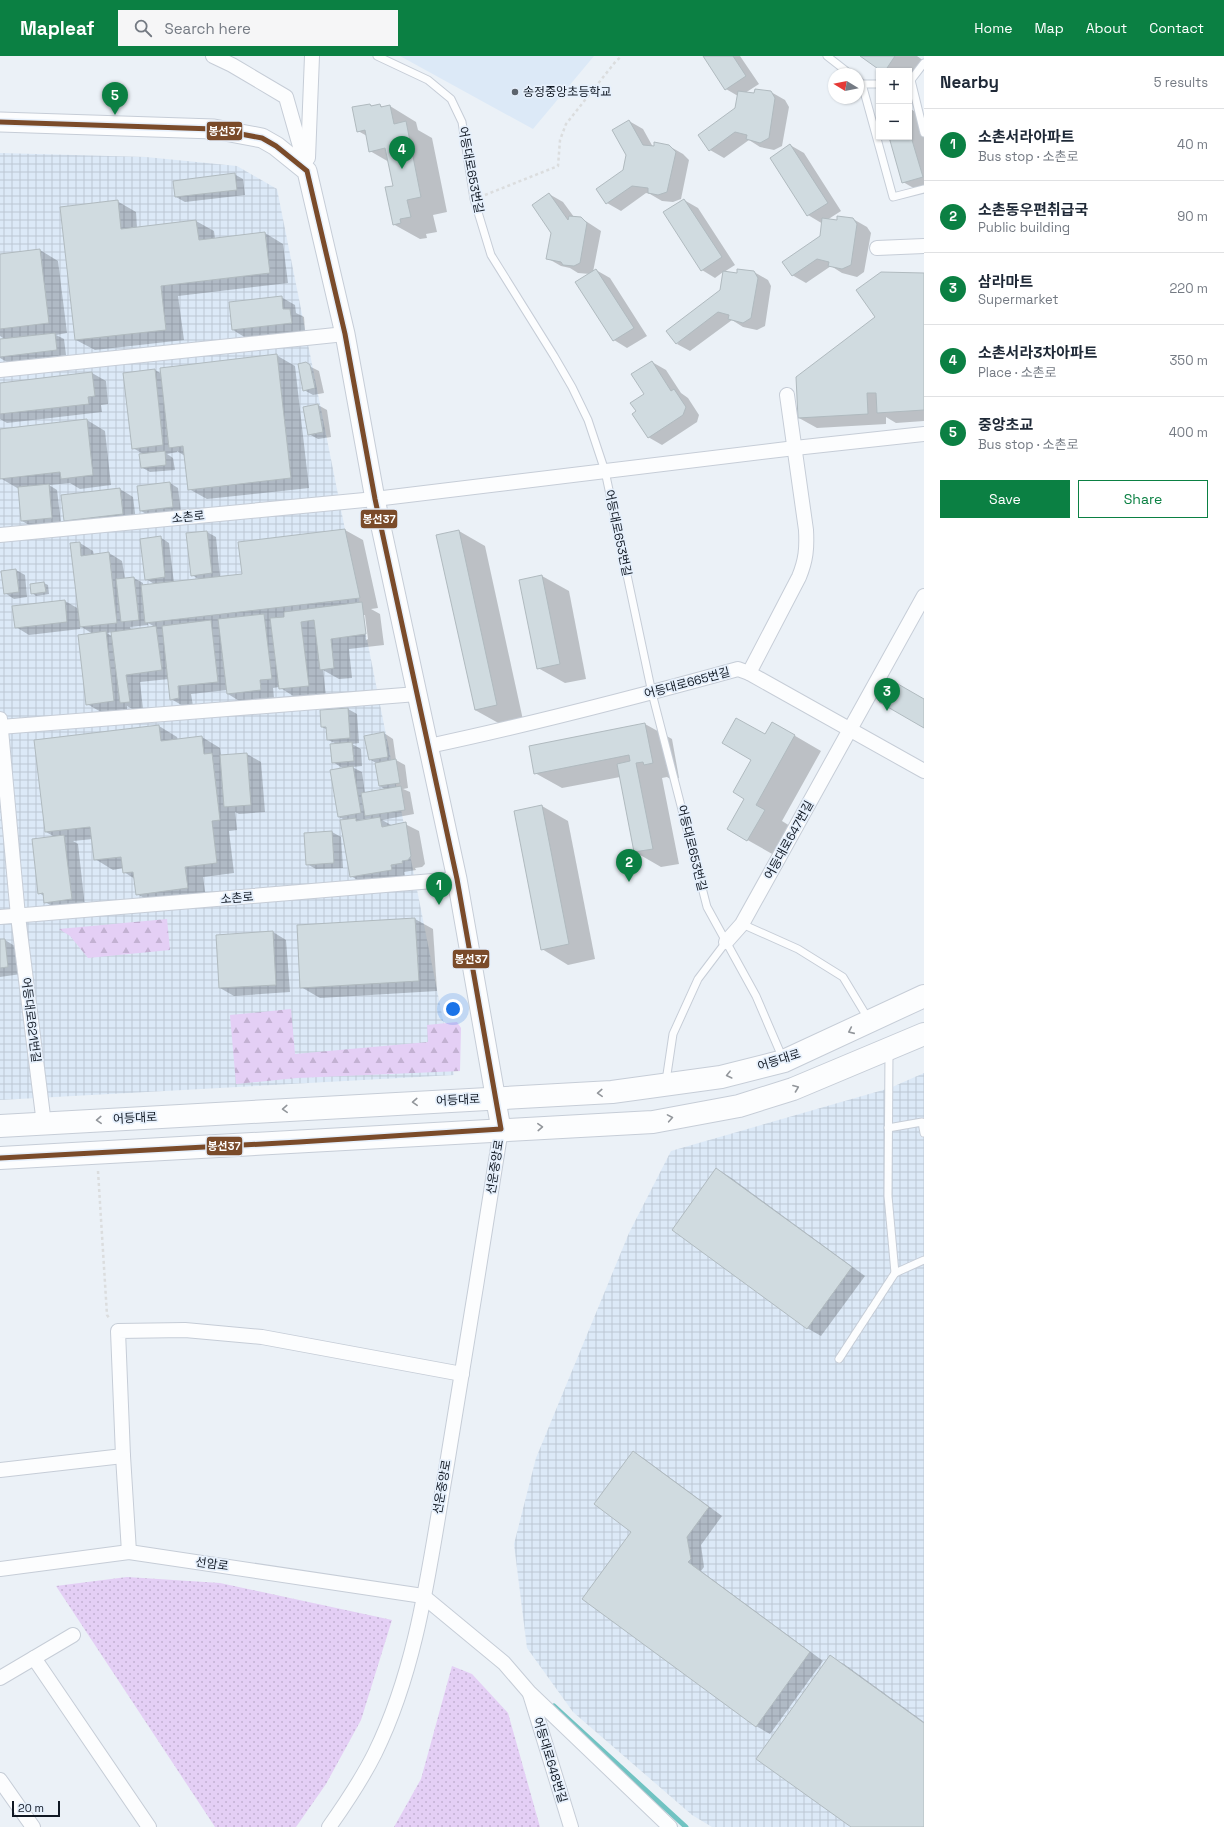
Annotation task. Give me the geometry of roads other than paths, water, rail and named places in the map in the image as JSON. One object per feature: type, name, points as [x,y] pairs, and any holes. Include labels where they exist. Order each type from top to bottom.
[{"type":"main road","name":"어등대로","points":[[0,1126],[612,1092],[665,1085],[721,1077],[784,1061],[924,996]]},
{"type":"main road","points":[[0,1158],[299,1142],[501,1129],[653,1122],[740,1106],[793,1089],[889,1050],[924,1034]]},
{"type":"street","points":[[213,56],[229,60],[286,97],[307,171],[345,334],[375,499],[457,880],[501,1129]]},
{"type":"street","points":[[307,171],[312,56]]},
{"type":"street","points":[[0,122],[214,129],[234,131],[262,138],[276,146],[307,171]]},
{"type":"street","points":[[878,248],[924,246]]},
{"type":"street","points":[[0,370],[345,334]]},
{"type":"street","points":[[749,673],[805,563],[807,551],[806,530],[787,395]]},
{"type":"street","name":"소촌로","points":[[0,535],[375,499],[795,448],[924,434]]},
{"type":"street","name":"어등대로647번길","points":[[726,942],[742,924],[924,596]]},
{"type":"street","name":"어등대로665번길","points":[[429,746],[529,724],[652,693],[738,668],[924,772]]},
{"type":"street","points":[[0,724],[417,694]]},
{"type":"street","name":"어등대로621번길","points":[[0,724],[18,916],[44,1124]]},
{"type":"street","name":"소촌로","points":[[18,916],[457,880]]},
{"type":"street","points":[[0,917],[18,916]]},
{"type":"street","name":"선운중앙로","points":[[329,1827],[350,1798],[375,1752],[397,1699],[408,1661],[423,1596],[462,1374],[501,1129]]},
{"type":"street","points":[[129,1552],[123,1456],[118,1331],[185,1330],[262,1337],[462,1374]]},
{"type":"street","points":[[0,1470],[123,1456]]},
{"type":"street","name":"선암로","points":[[0,1568],[129,1552],[423,1596]]},
{"type":"street","points":[[423,1596],[504,1663],[529,1692],[670,1827]]},
{"type":"street","points":[[0,1678],[73,1635]]},
{"type":"street","points":[[34,1658],[149,1827]]},
{"type":"street","name":"어등대로648번길","points":[[529,1692],[571,1827]]},
{"type":"street","points":[[0,1780],[33,1827]]},
{"type":"lane","name":"어등대로653번길","points":[[377,56],[428,80],[451,99],[462,122],[474,199],[491,255],[572,387],[588,420],[605,471],[652,693],[707,907],[756,996],[784,1061]]},
{"type":"lane","points":[[827,56],[842,68]]},
{"type":"lane","points":[[912,78],[924,63]]},
{"type":"lane","points":[[864,82],[876,84]]},
{"type":"lane","points":[[912,87],[923,128]]},
{"type":"lane","points":[[864,96],[893,198],[924,189]]},
{"type":"lane","points":[[742,924],[798,949],[842,977],[870,1022]]},
{"type":"lane","name":"어등대로647번길","points":[[665,1085],[673,1034],[698,979],[726,942]]},
{"type":"lane","points":[[889,1050],[888,1196],[895,1273]]},
{"type":"lane","points":[[888,1128],[922,1122],[924,1133]]},
{"type":"lane","points":[[839,1359],[895,1273],[924,1260]]},
{"type":"waterway","points":[[554,1706],[686,1827]]},
{"type":"place","name":"송정중앙초등학교","points":[[515,92]]},
{"type":"place","name":"중앙초교","points":[[115,115]]},
{"type":"place","name":"소촌서라3차아파트","points":[[402,169]]},
{"type":"place","name":"삼라마트","points":[[887,711]]},
{"type":"place","name":"소촌동우편취급국","points":[[629,882]]},
{"type":"place","name":"소촌서라아파트","points":[[439,905]]}]
